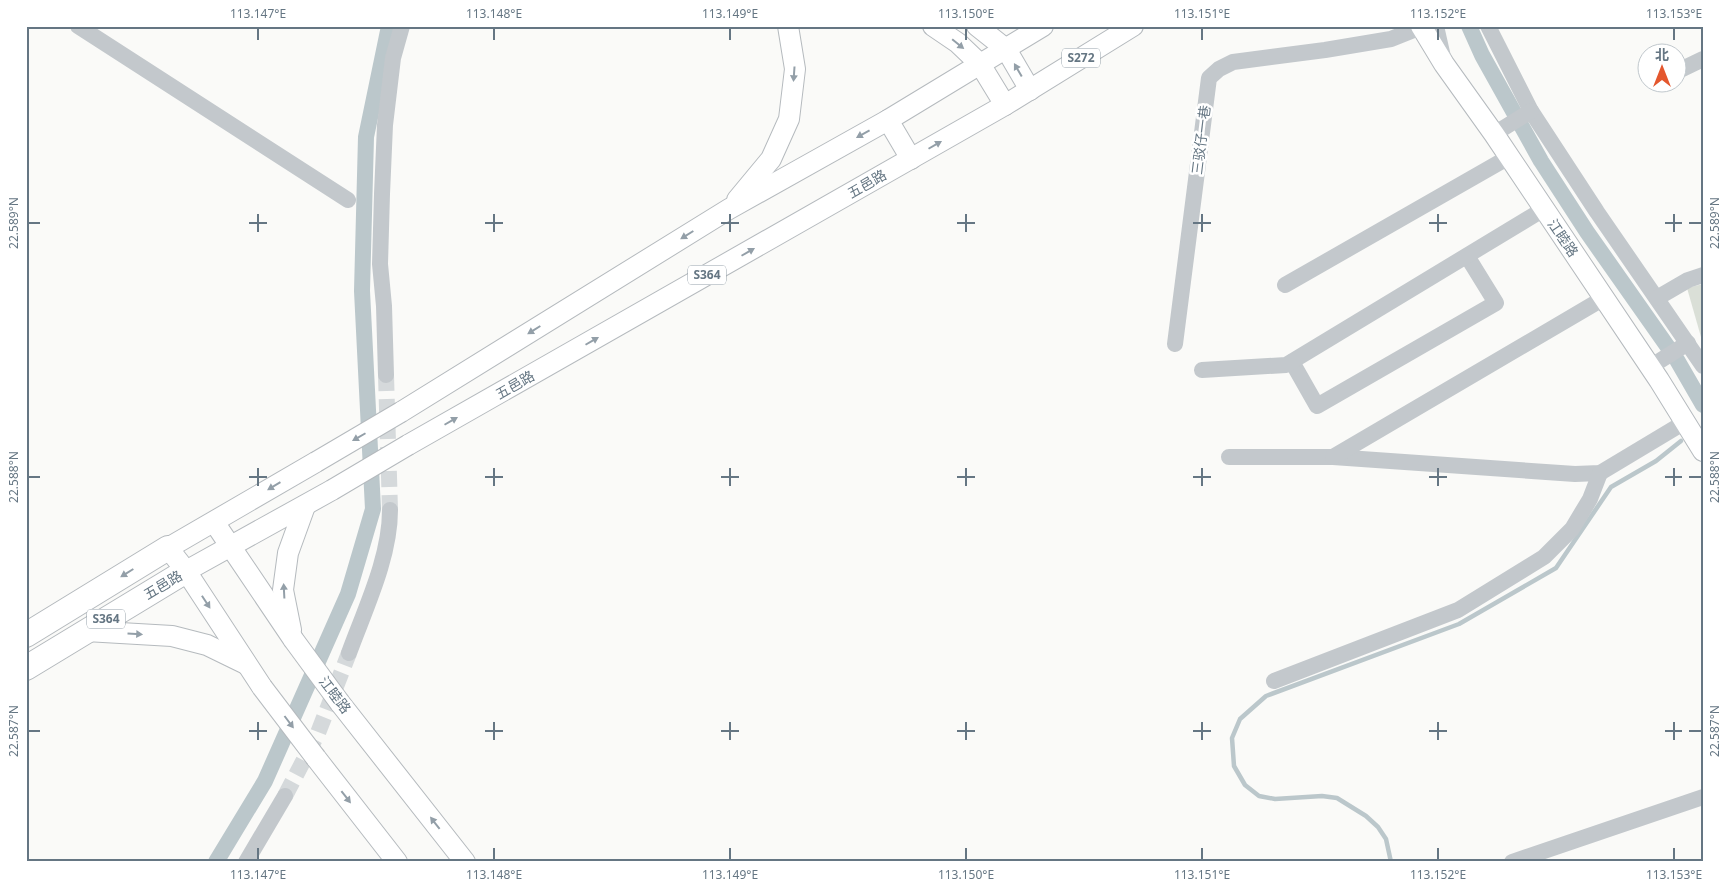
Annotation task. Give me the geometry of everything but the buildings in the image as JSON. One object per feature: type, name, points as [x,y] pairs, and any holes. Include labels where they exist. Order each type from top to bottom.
[{"type":"highway","name":"五邑路","points":[[34,630],[168,548]]},
{"type":"highway","name":"五邑路","points":[[26,668],[186,571]]},
{"type":"highway","points":[[34,630],[56,650]]},
{"type":"main road","points":[[729,209],[770,159],[789,119],[795,70],[788,26]]},
{"type":"main road","points":[[933,26],[958,43],[980,64],[1005,105]]},
{"type":"main road","points":[[977,26],[1006,49],[1030,90]]},
{"type":"main road","name":"五邑路","points":[[168,548],[401,412],[729,209],[888,120],[1043,26]]},
{"type":"main road","name":"江睦路","points":[[1426,27],[1444,64],[1494,134],[1650,366],[1703,451]]},
{"type":"main road","name":"S272","points":[[1005,105],[1126,28]]},
{"type":"main road","name":"五邑路","points":[[186,571],[305,506],[1005,105]]},
{"type":"main road","points":[[888,120],[911,159]]},
{"type":"main road","points":[[293,639],[283,590],[288,553],[305,506]]},
{"type":"main road","name":"江睦路","points":[[214,522],[293,639],[340,703],[465,862]]},
{"type":"main road","points":[[168,548],[186,571],[262,687],[397,862]]},
{"type":"main road","points":[[86,632],[172,636],[207,645],[246,664]]},
{"type":"street","points":[[78,26],[348,200]]},
{"type":"street","points":[[386,375],[384,306],[380,264],[383,164],[385,125],[393,58],[402,26]]},
{"type":"street","points":[[1488,26],[1531,111],[1597,212],[1703,366]]},
{"type":"street","name":"三驳仔一巷","points":[[1175,344],[1209,78],[1219,69],[1232,62],[1391,39],[1426,27]]},
{"type":"street","points":[[1686,68],[1703,60]]},
{"type":"street","points":[[1494,134],[1531,111]]},
{"type":"street","points":[[1285,285],[1509,157]]},
{"type":"street","points":[[1202,370],[1286,365],[1544,209]]},
{"type":"street","points":[[1292,362],[1318,406],[1496,303],[1466,256]]},
{"type":"street","points":[[1657,298],[1688,280],[1703,275]]},
{"type":"street","points":[[1334,457],[1604,298]]},
{"type":"street","points":[[1650,366],[1688,343]]},
{"type":"street","points":[[1229,457],[1334,457],[1575,474],[1600,473],[1685,422]]},
{"type":"street","points":[[1274,681],[1458,610],[1544,557],[1572,529],[1590,499],[1600,473]]},
{"type":"street","points":[[349,653],[376,578],[390,529],[390,510]]},
{"type":"street","points":[[246,862],[284,796]]},
{"type":"street","points":[[1512,862],[1703,797]]},
{"type":"shaded area","points":[[1703,284],[1703,344],[1687,288]]},
{"type":"waterway","points":[[216,862],[265,781],[348,594],[373,509],[362,291],[366,137],[389,26]]},
{"type":"waterway","points":[[1469,26],[1482,55],[1541,161],[1587,232],[1677,360],[1703,405]]},
{"type":"waterway","points":[[1391,862],[1386,839],[1378,827],[1366,816],[1337,798],[1322,796],[1275,799],[1259,796],[1245,785],[1234,766],[1232,738],[1240,719],[1266,696],[1459,624],[1556,568],[1611,487],[1656,461],[1681,441]]},
{"type":"tunnel","points":[[386,375],[390,510]]},
{"type":"tunnel","points":[[285,796],[318,733],[349,653]]}]
